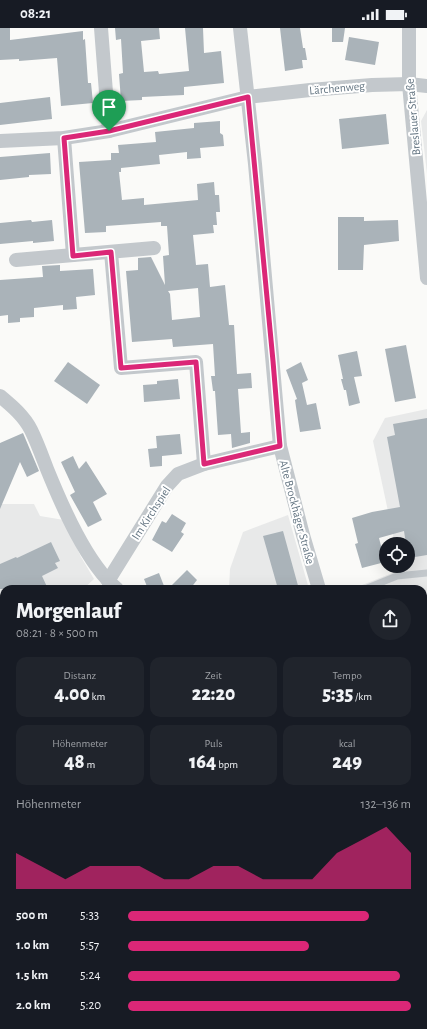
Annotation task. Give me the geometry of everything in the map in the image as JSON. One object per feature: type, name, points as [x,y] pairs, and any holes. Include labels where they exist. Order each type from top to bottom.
[{"type":"street","points":[[101,28],[109,131]]},
{"type":"street","name":"Alte Brockhäger Straße","points":[[240,28],[248,97],[280,446],[318,585]]},
{"type":"street","name":"Breslauer Straße","points":[[409,28],[409,84],[427,278]]},
{"type":"street","name":"Lärchenweg","points":[[0,141],[64,138],[109,131],[248,97],[372,85],[409,84],[427,86]]},
{"type":"street","points":[[64,138],[73,256]]},
{"type":"street","points":[[16,260],[154,248]]},
{"type":"street","points":[[111,252],[121,368],[196,362],[204,464]]},
{"type":"street","name":"Im Kirchspiel","points":[[0,396],[18,411],[31,429],[60,500],[88,553],[113,585],[167,486],[178,474],[204,464],[280,446]]},
{"type":"lane","points":[[376,585],[397,576],[427,573]]},
{"type":"shaded area","points":[[427,110],[427,174],[421,121]]},
{"type":"shaded area","points":[[427,409],[427,585],[362,585],[392,573],[415,573],[415,537],[394,537],[373,441],[385,418]]},
{"type":"shaded area","points":[[0,504],[34,504],[40,516],[64,520],[81,557],[94,579],[87,585],[0,585]]},
{"type":"shaded area","points":[[288,515],[308,585],[229,585],[230,569],[243,532]]},
{"type":"building","points":[[0,28],[10,28],[10,40],[83,31],[83,40],[85,39],[88,83],[91,83],[93,103],[61,106],[57,58],[19,61],[19,59],[0,60]]},
{"type":"building","points":[[115,28],[159,28],[160,39],[141,41],[144,72],[158,71],[159,74],[189,71],[185,28],[203,28],[204,53],[221,51],[224,83],[184,87],[184,95],[142,97],[142,100],[121,101],[119,74],[123,73],[121,39],[116,40]]},
{"type":"building","points":[[280,28],[300,28],[303,48],[305,48],[307,60],[302,60],[303,68],[285,71]]},
{"type":"building","points":[[332,28],[345,28],[343,42],[332,42]]},
{"type":"building","points":[[349,37],[379,42],[375,65],[345,60]]},
{"type":"building","points":[[50,97],[52,119],[0,125],[0,103]]},
{"type":"building","points":[[386,114],[389,144],[342,149],[339,119]]},
{"type":"building","points":[[220,121],[220,133],[223,135],[224,146],[200,148],[201,158],[187,159],[187,152],[159,155],[160,164],[121,168],[121,172],[119,172],[122,200],[144,198],[144,205],[198,200],[197,184],[214,182],[215,195],[219,195],[220,212],[216,212],[217,225],[213,225],[214,233],[193,235],[196,265],[208,264],[210,287],[225,285],[229,325],[234,325],[237,374],[251,373],[252,388],[238,389],[241,433],[250,432],[250,443],[232,448],[231,434],[218,435],[215,391],[213,391],[211,376],[215,376],[213,344],[173,347],[172,339],[132,342],[126,271],[138,270],[138,258],[151,257],[165,285],[163,256],[169,255],[167,226],[161,226],[161,222],[106,226],[106,232],[85,233],[79,162],[111,160],[111,153],[119,153],[118,145],[156,142],[155,132],[194,128],[194,123]],"holes":[[[198,288],[200,317],[172,320],[170,294],[168,291]]]},
{"type":"building","points":[[50,153],[51,174],[29,175],[29,177],[0,180],[0,157]]},
{"type":"building","points":[[338,217],[364,217],[364,221],[398,220],[399,241],[364,245],[363,270],[338,270]]},
{"type":"building","points":[[31,220],[32,222],[52,220],[54,241],[0,244],[0,223]]},
{"type":"building","points":[[60,265],[60,271],[93,269],[95,295],[76,297],[77,309],[63,310],[63,305],[34,308],[34,317],[20,318],[20,322],[8,323],[8,315],[0,316],[0,280],[43,277],[42,266]]},
{"type":"building","points":[[406,345],[416,398],[395,402],[385,349]]},
{"type":"building","points":[[357,351],[362,376],[354,377],[360,403],[349,406],[346,390],[344,390],[341,379],[343,379],[338,355]]},
{"type":"building","points":[[68,362],[100,385],[87,404],[54,381]]},
{"type":"building","points":[[301,362],[308,380],[302,383],[307,405],[316,403],[321,429],[300,432],[295,400],[297,399],[286,370]]},
{"type":"building","points":[[178,379],[180,399],[144,402],[143,385],[157,384],[157,381]]},
{"type":"building","points":[[427,418],[427,555],[415,557],[415,537],[405,537],[404,531],[379,537],[379,564],[362,568],[355,544],[358,543],[352,518],[372,512],[400,507],[387,437],[395,435],[393,424]]},
{"type":"building","points":[[23,433],[39,471],[27,477],[20,462],[0,509],[0,443]]},
{"type":"building","points":[[180,434],[182,454],[162,456],[162,466],[150,467],[148,449],[157,448],[156,436]]},
{"type":"building","points":[[73,456],[79,469],[86,461],[107,494],[93,502],[102,520],[88,527],[70,495],[75,492],[61,462]]},
{"type":"building","points":[[172,514],[186,523],[181,532],[184,534],[172,552],[152,540],[162,521],[166,523]]},
{"type":"building","points":[[283,531],[298,585],[277,585],[263,536]]},
{"type":"building","points":[[51,542],[60,561],[55,563],[58,568],[42,576],[46,585],[0,585],[0,564],[16,557],[17,558]]},
{"type":"building","points":[[187,570],[197,580],[193,585],[172,585]]},
{"type":"building","points":[[159,573],[164,585],[146,585],[144,579]]},
{"type":"route","points":[[248,97],[280,446],[204,464],[196,362],[121,368],[111,252],[73,256],[64,138],[109,131],[248,97]]}]
